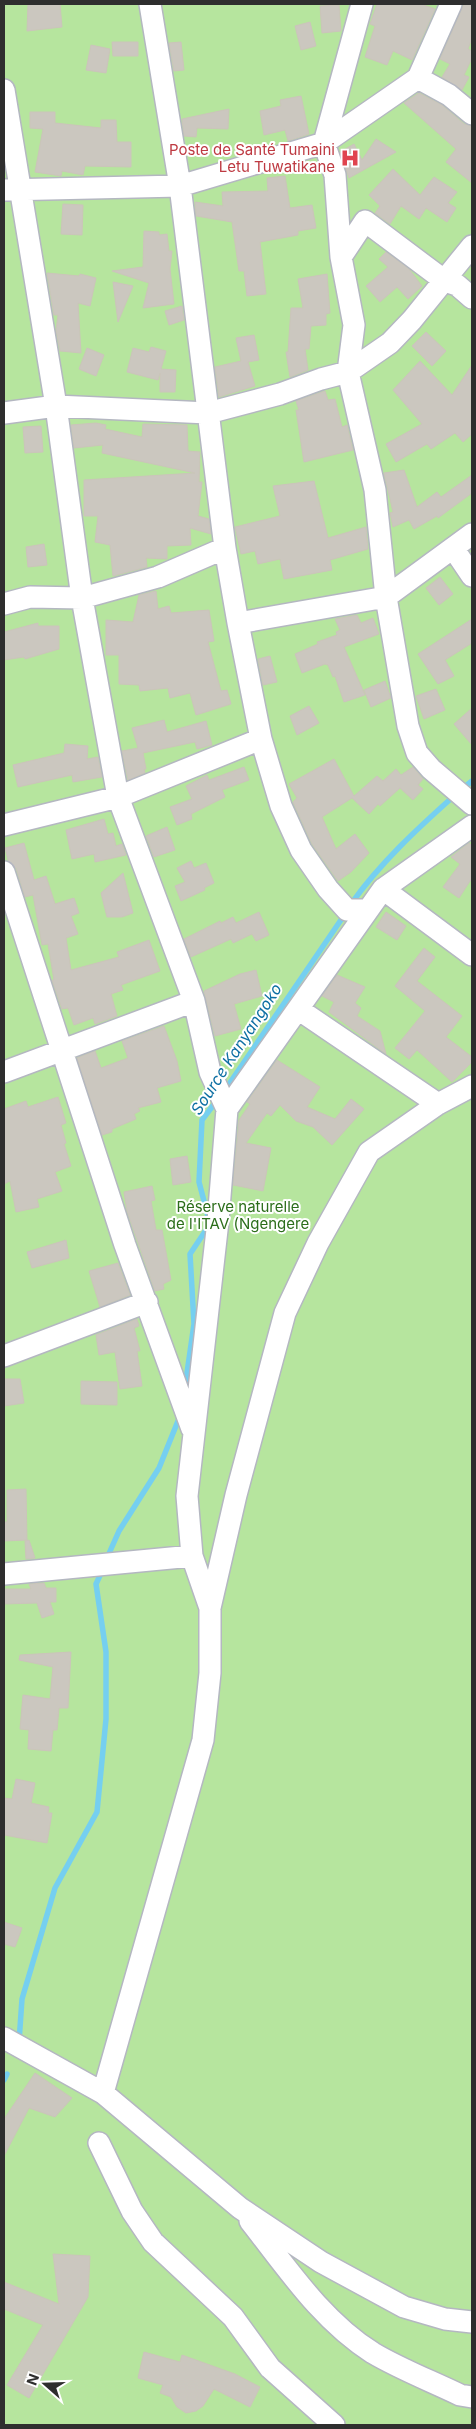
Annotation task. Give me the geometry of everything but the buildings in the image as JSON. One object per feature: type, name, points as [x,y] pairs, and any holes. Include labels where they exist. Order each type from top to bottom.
[{"type":"street","points":[[150,4],[180,186],[225,548],[238,623],[262,738],[281,806],[301,850],[328,889],[347,910],[367,910]]},
{"type":"street","points":[[362,4],[324,143],[336,175],[341,257],[354,325],[348,372],[375,490],[386,597],[408,726],[417,753],[431,769],[464,796]]},
{"type":"street","points":[[12,190],[180,186],[324,143],[418,78],[451,4]]},
{"type":"street","points":[[418,78],[449,95],[472,114]]},
{"type":"street","points":[[4,90],[12,190],[56,406],[82,598],[118,797],[194,1001],[210,1072],[227,1108],[218,1221],[187,1496],[192,1556],[210,1608]]},
{"type":"street","points":[[341,257],[365,221],[445,281],[457,285],[472,298]]},
{"type":"street","points":[[4,413],[56,406],[208,413],[280,394],[321,379],[348,372],[390,343],[445,281],[472,246]]},
{"type":"street","points":[[238,623],[386,597],[472,534]]},
{"type":"street","points":[[4,604],[30,597],[82,598],[158,577],[225,548]]},
{"type":"street","points":[[453,548],[472,576]]},
{"type":"street","points":[[4,825],[118,797],[262,738]]},
{"type":"street","points":[[227,1108],[383,889],[472,826]]},
{"type":"street","points":[[4,872],[125,1245],[194,1434]]},
{"type":"street","points":[[383,889],[472,955]]},
{"type":"street","points":[[4,1072],[194,1001]]},
{"type":"street","points":[[298,1009],[438,1104]]},
{"type":"street","points":[[103,2093],[203,1740],[210,1673],[210,1608],[236,1495],[286,1313],[318,1243],[369,1152],[438,1104],[472,1086]]},
{"type":"street","points":[[4,1356],[147,1302]]},
{"type":"street","points":[[4,1574],[192,1556]]},
{"type":"street","points":[[4,2038],[103,2093],[240,2208],[320,2262],[404,2307],[445,2319],[472,2322]]},
{"type":"street","points":[[99,2143],[132,2211],[153,2242],[232,2317],[270,2368],[334,2425]]},
{"type":"street","points":[[240,2208],[291,2274],[330,2319],[373,2353],[460,2395],[472,2397]]},
{"type":"green space","name":"Réserve naturelle de l'ITAV (Ngengere","points":[[4,4],[472,4],[472,2425],[4,2425]]},
{"type":"waterway","points":[[462,789],[472,781]]},
{"type":"waterway","points":[[351,904],[387,860],[413,833],[455,795]]},
{"type":"waterway","name":"Source Kanyangoko","points":[[225,1090],[345,914]]},
{"type":"waterway","name":"Source Kanyangoko","points":[[185,1387],[194,1324],[190,1254],[210,1224],[199,1182],[202,1120],[218,1099]]},
{"type":"waterway","name":"Source Kanyangoko","points":[[107,1558],[119,1531],[159,1468],[180,1416]]},
{"type":"waterway","name":"Source Kanyangoko","points":[[19,2042],[22,1999],[55,1888],[97,1812],[106,1719],[106,1652],[96,1584],[103,1569]]},
{"type":"waterway","points":[[4,2080],[7,2074]]},
{"type":"place","name":"Poste de Santé Tumaini Letu Tuwatikane","points":[[350,158]]}]
